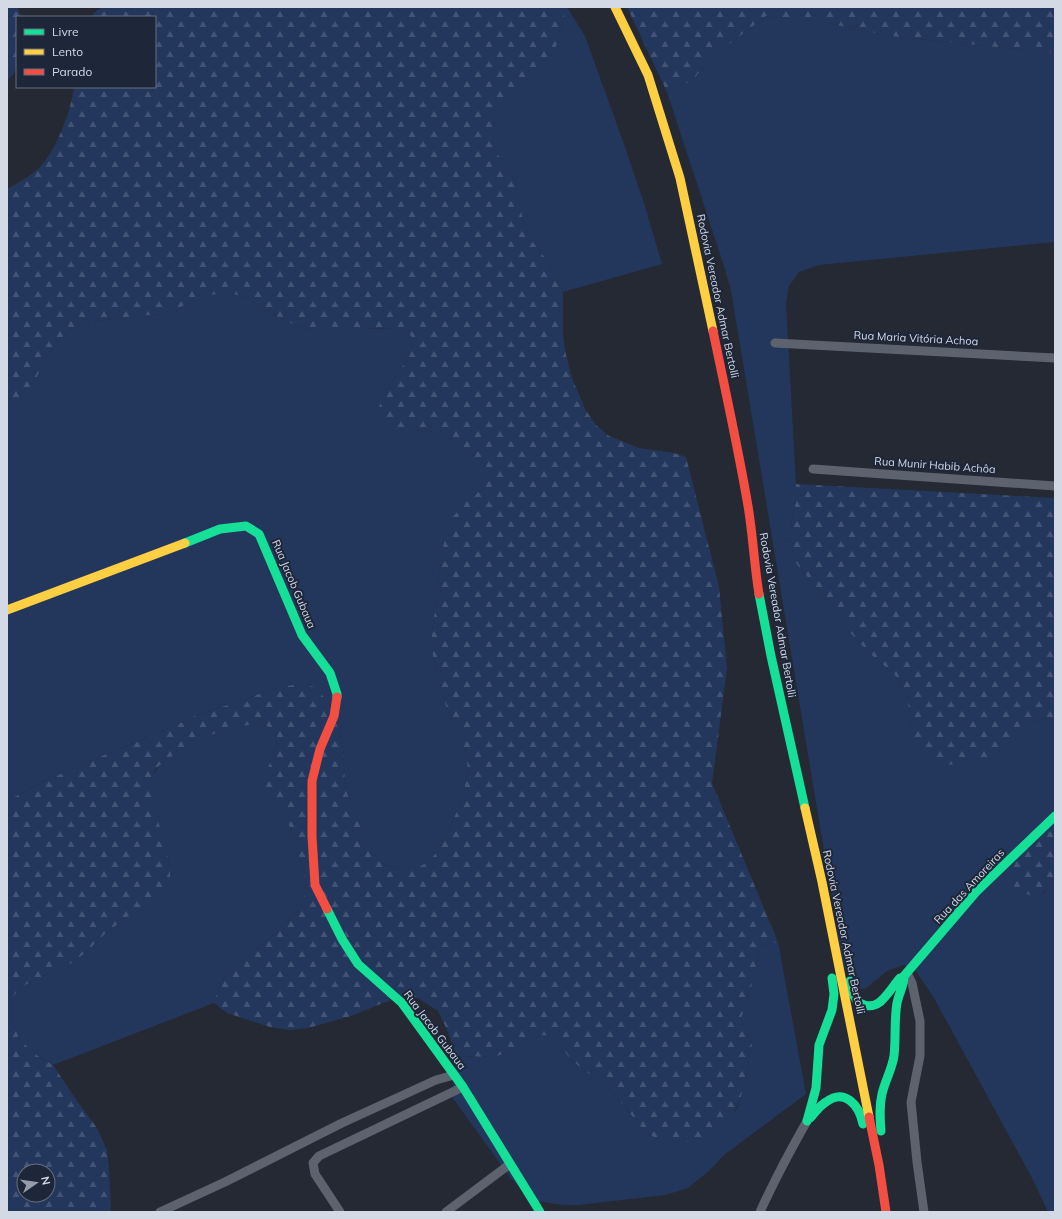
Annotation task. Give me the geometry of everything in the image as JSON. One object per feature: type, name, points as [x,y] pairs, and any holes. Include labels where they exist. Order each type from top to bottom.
[{"type":"main road","name":"Rodovia Vereador Admar Bertolli","points":[[615,7],[648,75],[680,178],[728,400],[748,507],[756,576],[771,656],[822,882],[879,1165],[886,1212]]},
{"type":"main road","name":"Rua Jacob Gubaua","points":[[7,610],[220,529],[246,526],[260,534],[302,635],[330,673],[337,694],[334,716],[320,749],[312,781],[312,836],[315,884],[342,939],[358,964],[402,1003],[463,1086],[540,1212]]},
{"type":"main road","name":"Rua das Amoreiras","points":[[822,882],[830,892],[854,995],[857,1002],[863,1006],[874,1006],[881,1002],[900,978],[976,892],[1055,816]]},
{"type":"main road","points":[[807,1121],[817,1083],[818,1049],[833,1006],[834,992],[818,892],[822,882]]},
{"type":"main road","points":[[879,1165],[882,1151],[879,1111],[882,1093],[894,1056],[895,1017],[898,998],[904,983],[905,974]]},
{"type":"main road","points":[[807,1121],[822,1104],[832,1098],[840,1097],[848,1099],[856,1105],[860,1113],[871,1152],[879,1165]]},
{"type":"street","name":"Rua Maria Vitória Achoa","points":[[776,343],[1055,358]]},
{"type":"street","name":"Rua Munir Habib Achôa","points":[[813,469],[1055,486]]},
{"type":"street","points":[[905,974],[912,984],[920,1021],[920,1056],[911,1102],[924,1212]]},
{"type":"street","points":[[160,1212],[225,1182],[342,1123],[436,1080],[454,1075]]},
{"type":"street","points":[[340,1212],[315,1174],[313,1163],[319,1156],[463,1086]]},
{"type":"street","points":[[760,1212],[787,1156],[807,1121]]},
{"type":"street","points":[[446,1212],[510,1164]]},
{"type":"green space","points":[[7,7],[17,7],[22,16],[16,16],[16,69],[7,81]]},
{"type":"green space","points":[[104,7],[566,7],[558,42],[549,59],[541,69],[508,94],[495,120],[493,138],[496,152],[511,173],[517,186],[523,221],[530,238],[549,263],[563,292],[563,336],[566,355],[572,378],[585,409],[596,425],[609,436],[639,448],[674,453],[686,457],[719,587],[727,669],[712,783],[778,942],[761,945],[750,992],[741,1019],[752,1045],[741,1097],[735,1110],[720,1129],[700,1140],[680,1143],[662,1141],[646,1133],[609,1089],[571,1060],[553,1036],[540,1035],[512,1051],[494,1057],[456,1056],[448,1032],[438,1011],[418,998],[401,998],[383,1003],[351,1016],[308,1028],[289,1030],[270,1027],[227,1013],[214,1003],[217,992],[228,972],[261,946],[298,911],[304,901],[306,883],[291,829],[282,813],[269,796],[265,782],[267,770],[277,745],[275,734],[267,726],[257,724],[241,726],[214,734],[175,754],[155,769],[150,781],[151,797],[170,867],[170,879],[164,893],[156,901],[127,917],[107,932],[84,954],[70,964],[38,978],[20,988],[12,998],[11,1016],[19,1039],[38,1056],[53,1065],[97,1128],[107,1150],[111,1212],[7,1212],[7,801],[36,785],[94,759],[152,736],[195,716],[280,687],[299,684],[315,687],[329,703],[339,730],[343,749],[345,781],[348,796],[372,852],[385,865],[402,870],[421,866],[431,859],[442,845],[458,809],[468,770],[465,749],[446,706],[436,670],[432,651],[432,633],[444,540],[451,519],[468,500],[486,486],[486,467],[457,442],[440,434],[421,430],[384,429],[377,414],[383,394],[409,357],[413,339],[408,332],[396,328],[337,331],[299,327],[274,315],[249,298],[225,292],[208,296],[159,314],[96,321],[69,330],[53,347],[35,380],[25,392],[7,403],[7,189],[35,172],[45,162],[62,131],[70,108],[74,88],[156,88],[156,16],[92,16],[97,10]]},
{"type":"green space","points":[[566,7],[585,36],[644,203],[662,264],[563,292],[549,263],[530,238],[523,221],[517,186],[511,173],[496,152],[493,138],[495,120],[508,94],[541,69],[558,42]]},
{"type":"green space","points":[[627,7],[1055,7],[1055,53],[890,36],[822,22],[766,16],[710,59],[693,80],[667,92]]},
{"type":"green space","points":[[766,16],[822,22],[890,36],[1055,53],[1055,242],[819,265],[799,272],[789,286],[786,303],[796,484],[796,501],[788,539],[798,566],[818,589],[847,629],[867,651],[894,674],[907,693],[911,728],[1006,751],[1031,722],[1047,718],[1055,722],[1055,809],[1021,850],[1043,893],[1055,884],[1055,1212],[1048,1212],[1032,1178],[934,998],[916,971],[904,965],[887,971],[865,989],[851,988],[842,959],[731,291],[667,92],[693,80],[710,59]]},
{"type":"green space","points":[[225,292],[249,298],[274,315],[299,327],[318,330],[396,328],[408,332],[413,339],[409,357],[383,394],[384,429],[421,430],[440,434],[457,442],[486,467],[486,486],[468,500],[444,540],[432,633],[432,651],[436,670],[446,706],[465,749],[468,770],[458,809],[442,845],[431,859],[421,866],[403,870],[385,865],[372,852],[348,796],[345,781],[343,749],[339,730],[329,703],[280,687],[195,716],[152,736],[94,759],[36,785],[7,801],[7,403],[14,400],[35,380],[53,347],[69,330],[96,321],[159,314],[208,296]]},
{"type":"green space","points":[[796,484],[1055,498],[1055,722],[1047,718],[1031,722],[1006,751],[986,759],[942,766],[924,759],[916,746],[911,728],[907,693],[894,674],[867,651],[847,629],[818,589],[798,566],[791,554],[788,539],[796,501]]},
{"type":"green space","points":[[257,724],[267,726],[275,734],[277,745],[267,770],[282,813],[291,829],[306,883],[304,901],[298,911],[261,946],[228,972],[217,992],[214,1003],[53,1065],[38,1056],[19,1039],[11,1016],[12,998],[20,988],[38,978],[70,964],[84,954],[107,932],[127,917],[170,867],[150,794],[150,781],[155,772],[163,763],[175,754],[202,739],[239,726]]},
{"type":"green space","points":[[1055,809],[1055,884],[1036,895],[1028,895],[1016,888],[1012,879],[1013,869],[1017,858],[1024,847]]},
{"type":"green space","points":[[778,942],[806,1094],[724,1155],[710,1170],[688,1188],[666,1195],[578,1205],[563,1205],[537,1201],[523,1191],[510,1177],[452,1097],[456,1056],[494,1057],[512,1051],[540,1035],[553,1036],[571,1060],[609,1089],[646,1133],[662,1141],[680,1143],[736,1110],[741,1097],[752,1045],[741,1019],[750,992],[761,945]]},
{"type":"traffic: fast","points":[[185,543],[220,529],[246,526],[259,534],[302,635],[330,673],[337,697]]},
{"type":"traffic: fast","points":[[759,594],[771,656],[805,808]]},
{"type":"traffic: fast","points":[[904,976],[976,892],[1055,816]]},
{"type":"traffic: fast","points":[[327,909],[342,939],[358,964],[402,1003],[463,1087],[540,1212]]},
{"type":"traffic: fast","points":[[881,1131],[881,1099],[894,1056],[896,1009],[904,976]]},
{"type":"traffic: fast","points":[[807,1121],[816,1088],[819,1045],[832,1010],[834,994],[832,978]]},
{"type":"traffic: fast","points":[[850,981],[853,994],[856,999],[862,1004],[869,1006],[880,1002],[900,978]]},
{"type":"traffic: fast","points":[[810,1118],[824,1104],[833,1098],[839,1097],[845,1098],[855,1105],[863,1124]]},
{"type":"traffic: slow","points":[[615,7],[648,75],[680,178],[713,331]]},
{"type":"traffic: slow","points":[[7,610],[185,543]]},
{"type":"traffic: slow","points":[[805,808],[822,882],[869,1117]]},
{"type":"traffic: jam","points":[[713,331],[748,506],[759,594]]},
{"type":"traffic: jam","points":[[327,909],[315,885],[312,836],[312,781],[320,749],[334,716],[337,697]]},
{"type":"traffic: jam","points":[[869,1117],[879,1165],[886,1212]]}]
